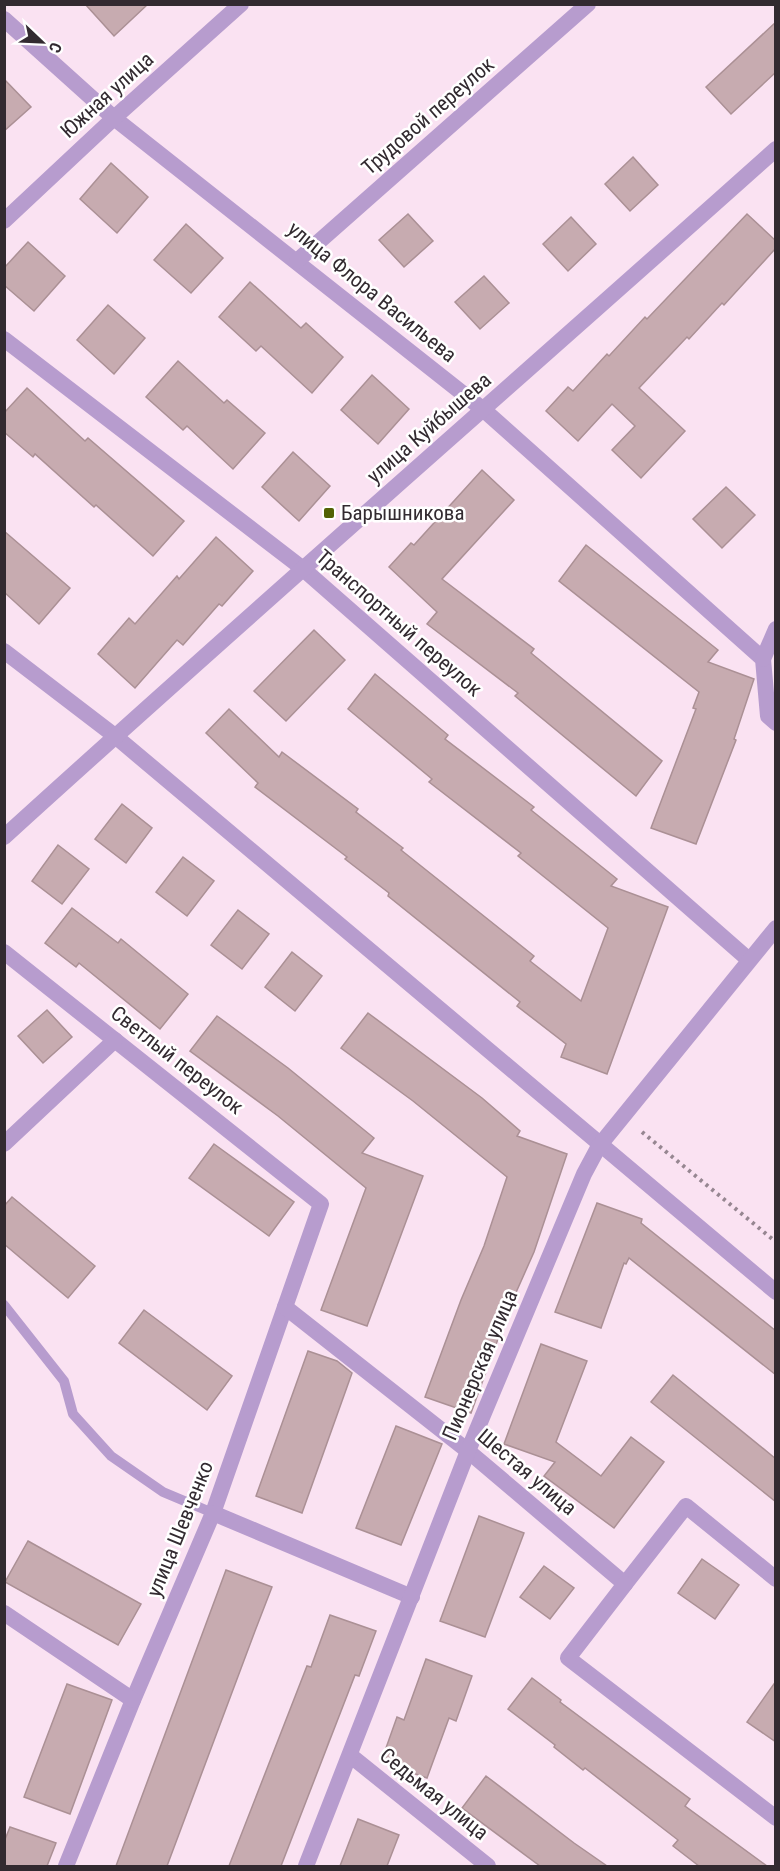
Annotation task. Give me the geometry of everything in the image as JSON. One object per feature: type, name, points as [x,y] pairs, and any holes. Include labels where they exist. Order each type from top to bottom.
[{"type":"street","name":"Южная улица","points":[[4,221],[241,4]]},
{"type":"street","name":"Трудовой переулок","points":[[297,261],[588,4]]},
{"type":"street","name":"улица Флора Васильева","points":[[4,19],[114,118],[484,411],[763,659]]},
{"type":"street","name":"улица Куйбышева","points":[[4,837],[302,568],[484,411],[776,149]]},
{"type":"street","name":"Транспортный переулок","points":[[4,339],[302,568],[749,960]]},
{"type":"street","points":[[776,629],[763,659],[768,716],[776,723]]},
{"type":"street","points":[[4,651],[115,736],[599,1146],[776,1292]]},
{"type":"street","name":"Пионерская улица","points":[[306,1866],[351,1756],[468,1451],[584,1174],[599,1146],[776,928]]},
{"type":"street","name":"Светлый переулок","points":[[4,952],[321,1204]]},
{"type":"street","points":[[4,1144],[115,1040]]},
{"type":"street","name":"улица Шевченко","points":[[66,1866],[133,1700],[213,1513],[321,1204]]},
{"type":"street","name":"Шестая улица","points":[[285,1307],[468,1451],[625,1584]]},
{"type":"street","points":[[776,1579],[686,1506],[568,1658],[776,1818]]},
{"type":"street","points":[[213,1513],[412,1597]]},
{"type":"street","points":[[4,1613],[133,1700]]},
{"type":"street","name":"Седьмая улица","points":[[351,1756],[488,1866]]},
{"type":"lane","points":[[4,1305],[64,1381],[73,1414],[111,1456],[163,1492],[213,1513]]},
{"type":"path","points":[[642,1132],[776,1242]]},
{"type":"building","points":[[85,4],[148,4],[114,36]]},
{"type":"building","points":[[776,22],[776,72],[731,114],[706,87]]},
{"type":"building","points":[[4,79],[31,107],[4,131]]},
{"type":"building","points":[[633,157],[658,185],[630,211],[605,184]]},
{"type":"building","points":[[111,163],[148,197],[117,233],[80,199]]},
{"type":"building","points":[[408,214],[433,241],[404,267],[379,240]]},
{"type":"building","points":[[747,214],[776,241],[776,248],[724,305],[722,303],[689,339],[687,337],[639,388],[685,431],[641,478],[612,450],[635,426],[612,404],[578,441],[546,411],[568,387],[573,391],[645,317],[647,319]]},
{"type":"building","points":[[571,217],[596,244],[568,271],[543,244]]},
{"type":"building","points":[[186,224],[223,258],[191,293],[154,260]]},
{"type":"building","points":[[28,242],[65,276],[34,311],[4,285],[4,268]]},
{"type":"building","points":[[484,276],[509,303],[480,329],[455,302]]},
{"type":"building","points":[[250,282],[301,328],[306,323],[343,357],[312,393],[261,346],[256,351],[219,317]]},
{"type":"building","points":[[108,305],[145,338],[114,374],[77,340]]},
{"type":"building","points":[[178,361],[224,403],[227,400],[265,433],[233,469],[187,426],[183,430],[146,397]]},
{"type":"building","points":[[372,375],[409,409],[378,444],[341,410]]},
{"type":"building","points":[[27,388],[85,441],[88,438],[184,521],[153,556],[35,454],[33,457],[4,432],[4,413]]},
{"type":"building","points":[[293,452],[330,486],[299,521],[262,487]]},
{"type":"building","points":[[482,470],[514,500],[442,579],[534,649],[531,653],[662,761],[636,796],[515,696],[518,693],[427,624],[437,612],[389,567],[411,543],[414,545]]},
{"type":"building","points":[[726,487],[755,515],[722,548],[693,519]]},
{"type":"building","points":[[4,531],[70,588],[39,624],[4,592]]},
{"type":"building","points":[[216,537],[253,571],[222,606],[219,604],[183,645],[177,640],[135,688],[98,654],[129,618],[135,624],[177,576],[179,579]]},
{"type":"building","points":[[586,545],[718,650],[708,662],[754,679],[734,739],[736,740],[696,844],[651,828],[696,709],[693,708],[699,692],[559,581]]},
{"type":"building","points":[[314,630],[345,660],[286,721],[254,691]]},
{"type":"building","points":[[375,674],[448,735],[445,739],[534,807],[531,810],[617,879],[611,886],[668,907],[607,1074],[561,1057],[566,1044],[517,1006],[520,1002],[388,896],[389,893],[345,859],[347,857],[255,787],[258,783],[206,733],[229,709],[279,757],[282,752],[358,809],[356,812],[534,956],[530,961],[581,1001],[608,928],[518,856],[521,853],[429,782],[432,779],[348,709]]},
{"type":"building","points":[[122,804],[152,828],[126,863],[95,839]]},
{"type":"building","points":[[58,845],[89,869],[62,904],[32,881]]},
{"type":"building","points":[[183,857],[214,881],[187,916],[156,892]]},
{"type":"building","points":[[72,908],[118,943],[121,939],[188,994],[160,1029],[79,963],[76,967],[45,943]]},
{"type":"building","points":[[238,910],[269,934],[242,969],[211,945]]},
{"type":"building","points":[[292,952],[322,976],[295,1011],[265,987]]},
{"type":"building","points":[[47,1010],[72,1037],[43,1063],[18,1036]]},
{"type":"building","points":[[368,1013],[482,1098],[520,1131],[517,1136],[567,1154],[534,1252],[510,1306],[471,1413],[425,1397],[484,1246],[507,1177],[413,1101],[341,1048]]},
{"type":"building","points":[[217,1016],[288,1068],[374,1138],[362,1153],[423,1176],[367,1326],[321,1310],[366,1188],[278,1116],[190,1051]]},
{"type":"building","points":[[214,1144],[294,1202],[269,1236],[189,1178]]},
{"type":"building","points":[[12,1197],[95,1266],[68,1298],[4,1244],[4,1206]]},
{"type":"building","points":[[597,1203],[642,1219],[641,1223],[776,1331],[776,1375],[629,1258],[626,1264],[624,1263],[601,1328],[555,1312]]},
{"type":"building","points":[[144,1310],[232,1376],[207,1410],[119,1343]]},
{"type":"building","points":[[541,1344],[587,1361],[556,1442],[601,1476],[631,1437],[664,1462],[614,1528],[544,1476],[555,1462],[504,1444]]},
{"type":"building","points":[[308,1351],[337,1361],[352,1373],[302,1513],[256,1496]]},
{"type":"building","points":[[673,1375],[776,1459],[776,1502],[651,1402]]},
{"type":"building","points":[[396,1426],[442,1444],[401,1545],[356,1528]]},
{"type":"building","points":[[479,1516],[524,1533],[485,1637],[440,1621]]},
{"type":"building","points":[[28,1541],[141,1604],[118,1645],[5,1582]]},
{"type":"building","points":[[702,1559],[739,1585],[715,1619],[678,1593]]},
{"type":"building","points":[[544,1566],[574,1588],[550,1619],[520,1597]]},
{"type":"building","points":[[226,1570],[272,1587],[167,1866],[116,1866]]},
{"type":"building","points":[[330,1615],[376,1631],[359,1676],[355,1675],[281,1866],[229,1866],[307,1666],[311,1667]]},
{"type":"building","points":[[426,1659],[472,1676],[456,1721],[449,1718],[427,1778],[381,1762],[397,1717],[404,1720]]},
{"type":"building","points":[[532,1678],[561,1700],[560,1702],[690,1799],[685,1806],[767,1866],[699,1866],[673,1846],[678,1840],[585,1768],[583,1770],[508,1709]]},
{"type":"building","points":[[776,1681],[776,1742],[747,1722]]},
{"type":"building","points":[[67,1684],[112,1700],[70,1814],[24,1797]]},
{"type":"building","points":[[486,1776],[607,1866],[540,1866],[462,1808]]},
{"type":"building","points":[[358,1819],[399,1835],[387,1866],[340,1866]]},
{"type":"building","points":[[10,1827],[56,1843],[47,1866],[4,1866],[4,1842]]},
{"type":"place","name":"Барышникова","points":[[329,513]]}]
